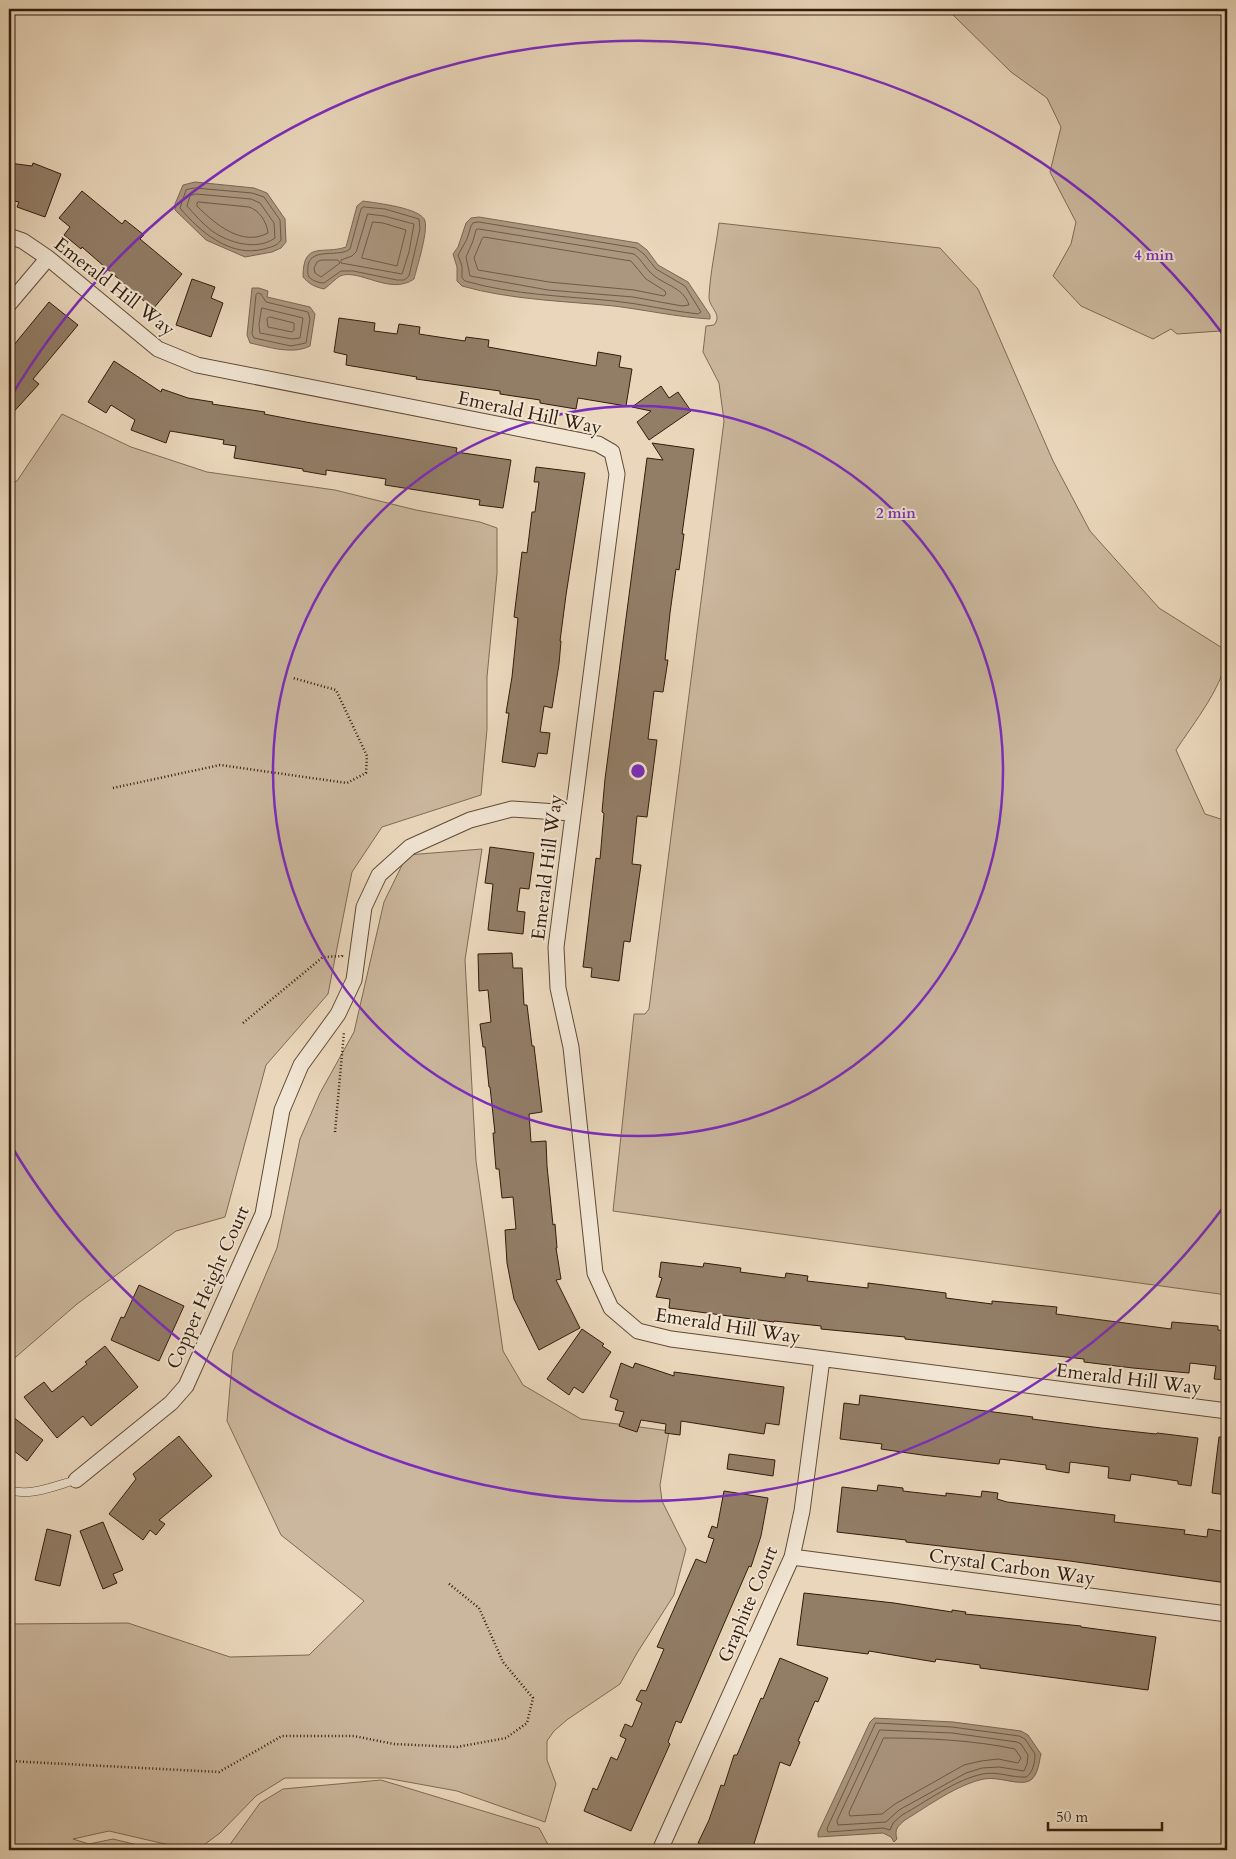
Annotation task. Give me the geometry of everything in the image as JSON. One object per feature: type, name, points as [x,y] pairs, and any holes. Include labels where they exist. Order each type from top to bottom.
[{"type":"street","name":"Emerald Hill Way","points":[[9,236],[23,240],[48,258],[158,349],[197,365],[598,444],[612,452],[617,474],[556,947],[558,988],[571,1047],[594,1272],[611,1308],[638,1331],[671,1339],[1227,1411]]},
{"type":"street","points":[[9,304],[48,258]]},
{"type":"street","name":"Copper Height Court","points":[[76,1480],[171,1404],[186,1386],[263,1214],[282,1110],[301,1065],[338,1014],[354,980],[364,907],[378,875],[410,847],[470,820],[512,809],[572,813]]},
{"type":"street","name":"Graphite Court","points":[[660,1850],[792,1557],[802,1511],[822,1359]]},
{"type":"street","name":"Crystal Carbon Way","points":[[792,1557],[1227,1614]]},
{"type":"lane","points":[[9,1490],[29,1493],[76,1480]]},
{"type":"path","points":[[113,788],[220,765],[347,783],[366,774],[367,756],[336,690],[293,678]]},
{"type":"path","points":[[244,1023],[323,957],[342,956],[343,947]]},
{"type":"path","points":[[335,1132],[344,1033],[348,1024]]},
{"type":"path","points":[[9,1761],[219,1772],[282,1736],[354,1736],[394,1744],[456,1747],[506,1738],[527,1723],[533,1698],[503,1662],[479,1608],[448,1583]]},
{"type":"shaded area","points":[[947,9],[1227,9],[1227,319],[1220,331],[1177,334],[1171,329],[1153,339],[1081,306],[1053,276],[1071,244],[1076,222],[1050,172],[1061,127],[1047,98],[1011,72]]},
{"type":"shaded area","points":[[719,223],[940,248],[978,289],[1053,461],[1090,531],[1159,608],[1227,651],[1226,663],[1215,689],[1176,750],[1205,814],[1227,821],[1227,1295],[613,1211],[634,1014],[645,1014],[649,1009],[724,421],[719,383],[703,352],[706,326],[714,325],[717,318],[709,297]]},
{"type":"shaded area","points":[[62,414],[131,447],[207,472],[335,490],[416,510],[480,522],[497,528],[497,573],[487,677],[487,729],[481,795],[382,827],[352,872],[328,994],[266,1065],[225,1217],[176,1231],[77,1304],[9,1363],[9,484],[17,481]]},
{"type":"shaded area","points":[[482,849],[465,960],[476,1161],[503,1351],[523,1385],[581,1419],[669,1431],[660,1485],[662,1501],[686,1549],[674,1595],[637,1653],[620,1684],[568,1719],[554,1731],[547,1741],[547,1760],[556,1784],[545,1822],[457,1791],[386,1778],[285,1778],[256,1796],[220,1833],[197,1850],[109,1831],[73,1839],[89,1844],[113,1839],[158,1850],[9,1850],[9,1624],[128,1623],[230,1657],[309,1655],[364,1601],[281,1535],[227,1421],[233,1352],[277,1248],[300,1139],[320,1093],[354,1032],[384,902],[407,855]]},
{"type":"shaded area","points":[[381,1780],[539,1828],[551,1850],[226,1850],[260,1803],[283,1789]]},
{"type":"water","points":[[195,182],[254,188],[267,193],[285,219],[286,242],[281,248],[272,252],[245,257],[206,240],[175,210],[175,204],[183,185]]},
{"type":"water","points":[[363,201],[407,209],[422,216],[426,226],[414,279],[395,285],[356,275],[348,275],[340,276],[324,289],[310,283],[303,277],[306,258],[316,251],[346,247],[357,206]]},
{"type":"water","points":[[479,217],[638,243],[647,250],[658,265],[688,282],[710,315],[710,319],[614,306],[518,297],[462,286],[457,281],[457,267],[453,254],[458,247],[466,223],[471,218]]},
{"type":"water","points":[[252,288],[268,291],[267,297],[310,307],[315,314],[310,346],[303,349],[288,350],[250,343],[247,335]]},
{"type":"water","points":[[874,1718],[953,1722],[1021,1731],[1028,1735],[1041,1754],[1038,1769],[1032,1779],[1025,1782],[990,1778],[954,1790],[905,1820],[897,1828],[897,1839],[894,1842],[891,1837],[883,1833],[818,1837],[818,1833],[870,1722]]},
{"type":"building","points":[[9,163],[32,166],[33,163],[61,174],[45,217],[17,207],[19,202],[9,200]]},
{"type":"building","points":[[82,191],[122,224],[125,220],[144,235],[140,239],[182,274],[153,309],[82,247],[81,249],[64,235],[70,227],[59,218]]},
{"type":"building","points":[[192,279],[215,287],[211,298],[223,303],[211,337],[176,325]]},
{"type":"building","points":[[49,302],[78,325],[33,379],[39,384],[9,417],[9,351]]},
{"type":"building","points":[[339,318],[375,323],[374,331],[397,334],[399,324],[420,327],[419,334],[465,341],[466,337],[489,340],[488,347],[596,366],[598,352],[621,356],[619,367],[632,369],[626,406],[578,398],[576,409],[540,403],[540,400],[500,394],[500,391],[416,379],[417,377],[346,365],[347,355],[334,352]]},
{"type":"building","points":[[114,361],[161,392],[162,389],[188,398],[213,402],[212,404],[457,448],[456,452],[511,460],[503,508],[479,505],[480,500],[385,485],[386,479],[326,470],[326,475],[303,471],[303,469],[234,458],[236,446],[223,444],[224,440],[170,431],[166,443],[131,430],[135,420],[111,405],[106,413],[88,402]]},
{"type":"building","points":[[661,386],[669,398],[678,392],[691,411],[649,440],[637,422],[651,411],[632,407]]},
{"type":"building","points":[[652,443],[694,449],[679,570],[676,569],[670,613],[665,660],[668,660],[663,692],[654,691],[648,739],[657,740],[647,817],[637,816],[632,864],[641,865],[630,942],[624,941],[619,981],[591,977],[592,968],[583,967],[596,858],[600,859],[605,779],[647,458],[663,460]]},
{"type":"building","points":[[536,467],[585,473],[566,595],[559,664],[552,708],[544,706],[540,732],[550,733],[547,754],[538,753],[535,767],[502,762],[509,713],[506,713],[518,618],[514,617],[522,552],[527,553],[532,512],[535,512],[539,482],[534,482]]},
{"type":"building","points":[[490,847],[534,853],[529,889],[520,888],[517,911],[525,912],[523,934],[488,930],[493,884],[485,883]]},
{"type":"building","points":[[512,953],[513,968],[522,968],[524,1005],[527,1005],[532,1046],[534,1046],[542,1112],[529,1114],[531,1142],[546,1141],[553,1225],[555,1224],[556,1248],[561,1279],[556,1280],[580,1328],[539,1350],[514,1299],[507,1263],[505,1230],[516,1229],[513,1197],[502,1198],[499,1169],[496,1169],[493,1133],[495,1133],[490,1087],[480,1024],[491,1022],[488,990],[479,991],[478,954]]},
{"type":"building","points":[[661,1262],[703,1267],[704,1263],[741,1268],[740,1272],[785,1278],[786,1273],[808,1276],[807,1281],[868,1288],[868,1283],[946,1293],[946,1298],[992,1304],[992,1301],[1057,1307],[1056,1314],[1171,1329],[1172,1322],[1218,1326],[1218,1330],[1227,1331],[1227,1380],[1214,1379],[1216,1366],[1190,1363],[1189,1373],[1133,1368],[1084,1362],[1084,1359],[905,1339],[905,1337],[821,1329],[821,1326],[774,1322],[669,1308],[670,1299],[656,1297],[662,1278],[659,1277]]},
{"type":"building","points":[[139,1285],[184,1306],[159,1361],[111,1340],[121,1317],[124,1318]]},
{"type":"building","points":[[582,1329],[604,1344],[602,1346],[611,1352],[583,1393],[574,1387],[569,1395],[547,1379]]},
{"type":"building","points":[[105,1346],[138,1387],[91,1426],[83,1416],[57,1438],[24,1397],[44,1382],[52,1392],[87,1364],[85,1362]]},
{"type":"building","points":[[621,1363],[633,1368],[635,1363],[674,1376],[674,1372],[784,1387],[779,1425],[766,1423],[764,1434],[681,1421],[680,1435],[665,1433],[666,1424],[641,1420],[637,1432],[619,1426],[624,1412],[615,1410],[618,1400],[610,1397]]},
{"type":"building","points":[[860,1395],[1033,1417],[1032,1419],[1101,1428],[1198,1438],[1191,1486],[1178,1484],[1178,1481],[1131,1474],[1130,1481],[1108,1478],[1109,1467],[1070,1462],[1069,1473],[1046,1469],[1046,1465],[1000,1459],[999,1464],[922,1455],[881,1449],[882,1444],[840,1439],[844,1403],[859,1405]]},
{"type":"building","points":[[9,1414],[43,1440],[27,1461],[9,1447]]},
{"type":"building","points":[[179,1436],[212,1476],[159,1520],[165,1524],[156,1535],[150,1530],[143,1540],[109,1514],[136,1479],[133,1474]]},
{"type":"building","points":[[1219,1437],[1227,1437],[1227,1495],[1212,1493]]},
{"type":"building","points":[[729,1454],[775,1460],[773,1476],[727,1469]]},
{"type":"building","points":[[878,1485],[903,1488],[903,1491],[946,1496],[946,1493],[981,1497],[982,1491],[998,1493],[997,1499],[1007,1502],[1115,1515],[1114,1522],[1185,1530],[1184,1534],[1207,1537],[1208,1529],[1227,1532],[1227,1583],[837,1532],[842,1487],[877,1491]]},
{"type":"building","points":[[724,1491],[768,1498],[761,1536],[751,1567],[749,1566],[681,1723],[676,1721],[668,1742],[670,1744],[631,1831],[584,1811],[593,1788],[597,1790],[611,1757],[617,1760],[626,1739],[620,1736],[625,1724],[632,1727],[642,1703],[636,1700],[641,1690],[646,1691],[664,1649],[657,1647],[696,1559],[706,1563],[714,1539],[708,1537],[712,1526],[717,1528]]},
{"type":"building","points":[[103,1522],[123,1570],[113,1574],[117,1583],[103,1589],[80,1531]]},
{"type":"building","points":[[47,1529],[71,1535],[60,1586],[35,1580]]},
{"type":"building","points":[[804,1593],[894,1603],[952,1612],[952,1610],[966,1612],[965,1614],[1081,1626],[1156,1637],[1148,1690],[980,1668],[980,1665],[936,1659],[935,1662],[869,1651],[868,1654],[797,1645]]},
{"type":"building","points":[[780,1658],[828,1678],[818,1702],[815,1701],[798,1741],[800,1742],[790,1766],[780,1762],[752,1850],[714,1850],[698,1843],[709,1820],[721,1785],[724,1786],[734,1755],[737,1755]]}]
